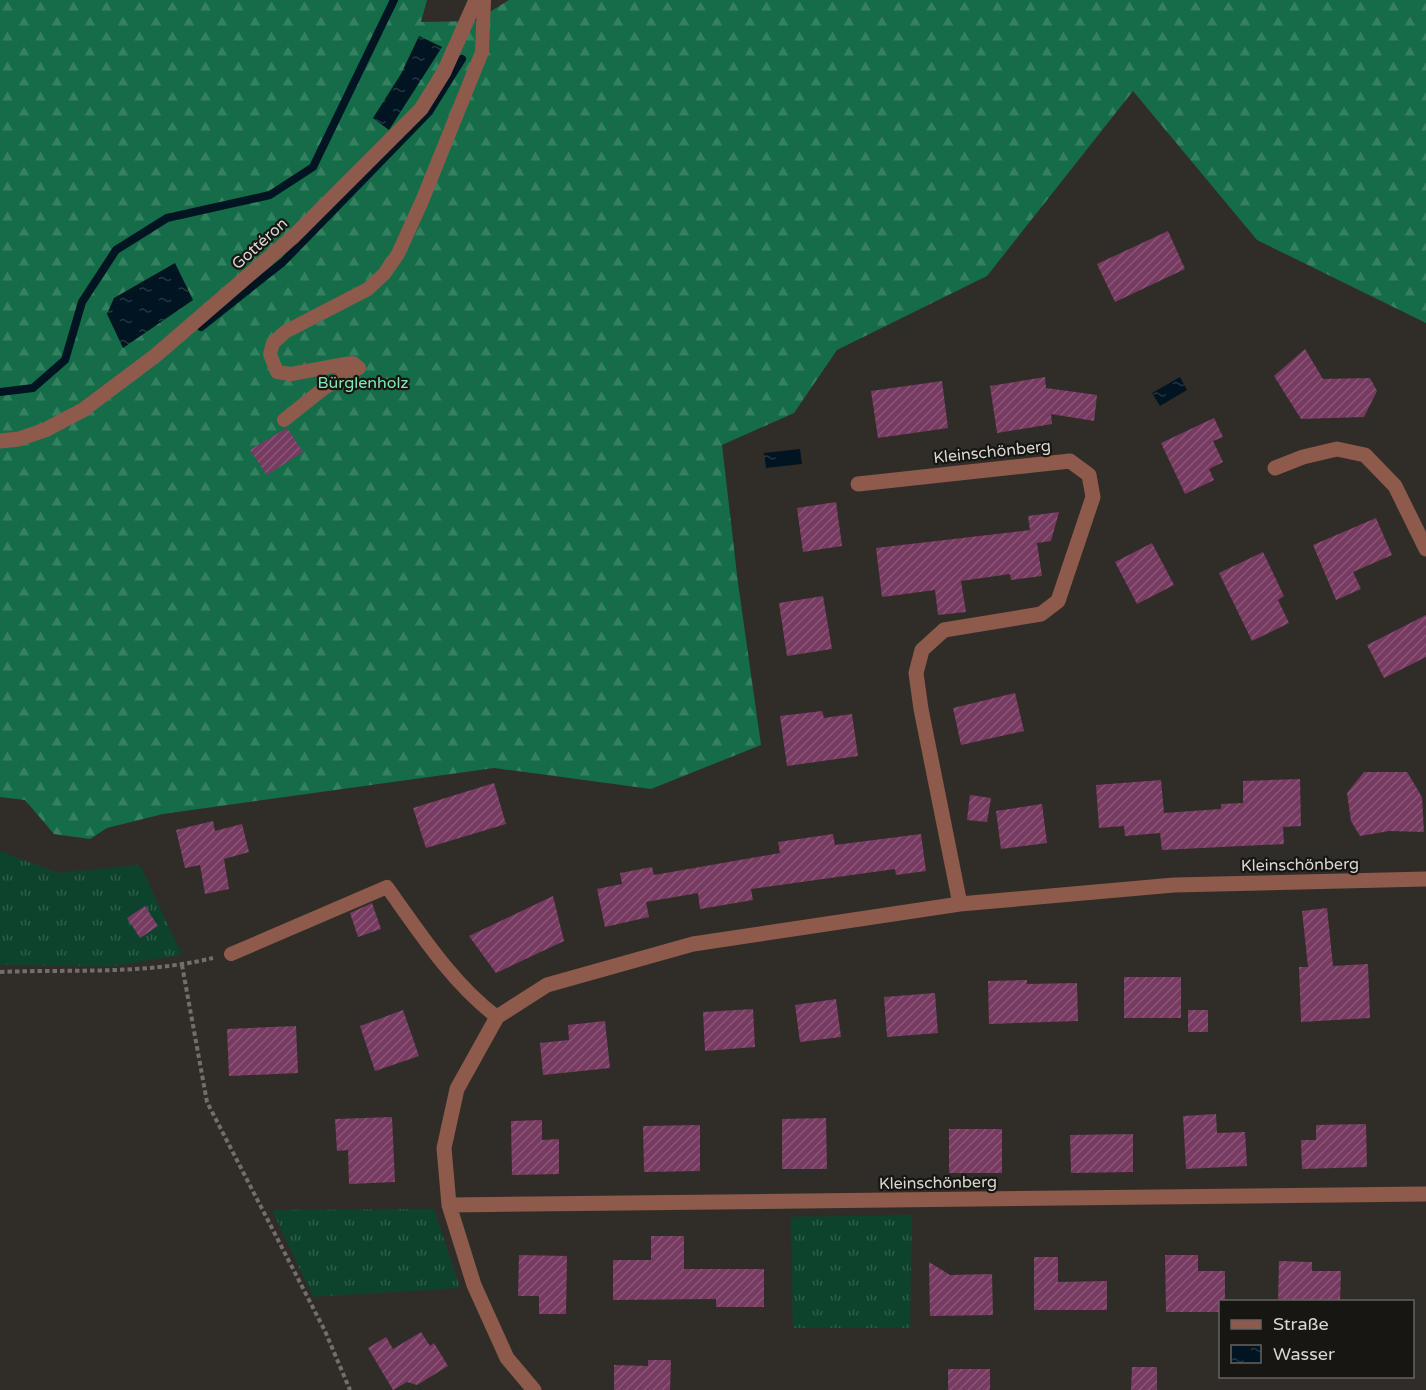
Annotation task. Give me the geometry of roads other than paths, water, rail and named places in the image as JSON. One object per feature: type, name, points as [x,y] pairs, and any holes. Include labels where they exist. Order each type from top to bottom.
[{"type":"street","name":"Gottéron","points":[[0,441],[19,439],[45,430],[83,410],[155,356],[294,236],[421,109],[444,72],[476,0]]},
{"type":"street","points":[[1275,468],[1303,457],[1337,449],[1365,454],[1395,486],[1426,549]]},
{"type":"street","name":"Kleinschönberg","points":[[858,484],[1070,461],[1089,475],[1093,497],[1058,601],[1041,614],[944,630],[922,650],[916,673],[920,700],[960,904]]},
{"type":"street","name":"Kleinschönberg","points":[[534,1390],[507,1358],[474,1285],[450,1205],[444,1148],[457,1089],[497,1017],[547,985],[693,944],[960,904],[1174,885],[1426,879]]},
{"type":"street","name":"Kleinschönberg","points":[[450,1205],[1426,1194]]},
{"type":"lane","points":[[284,420],[323,389],[359,368],[353,363],[291,374],[277,372],[270,354],[273,343],[285,333],[368,289],[384,274],[398,254],[422,201],[482,52],[484,0]]},
{"type":"lane","points":[[231,954],[387,887],[423,938],[474,1000],[497,1017]]},
{"type":"water","points":[[419,36],[442,47],[389,130],[373,118],[401,74]]},
{"type":"water","points":[[175,263],[193,300],[123,348],[107,314],[114,298]]},
{"type":"water","points":[[1180,377],[1187,390],[1160,406],[1152,393]]},
{"type":"water","points":[[800,449],[802,464],[766,468],[764,453]]},
{"type":"waterway","points":[[0,392],[33,388],[65,360],[82,302],[116,250],[167,218],[270,195],[313,167],[394,0]]},
{"type":"waterway","points":[[201,327],[283,262],[429,112],[462,59]]},
{"type":"park label","name":"Bürglenholz","points":[[363,382]]}]
